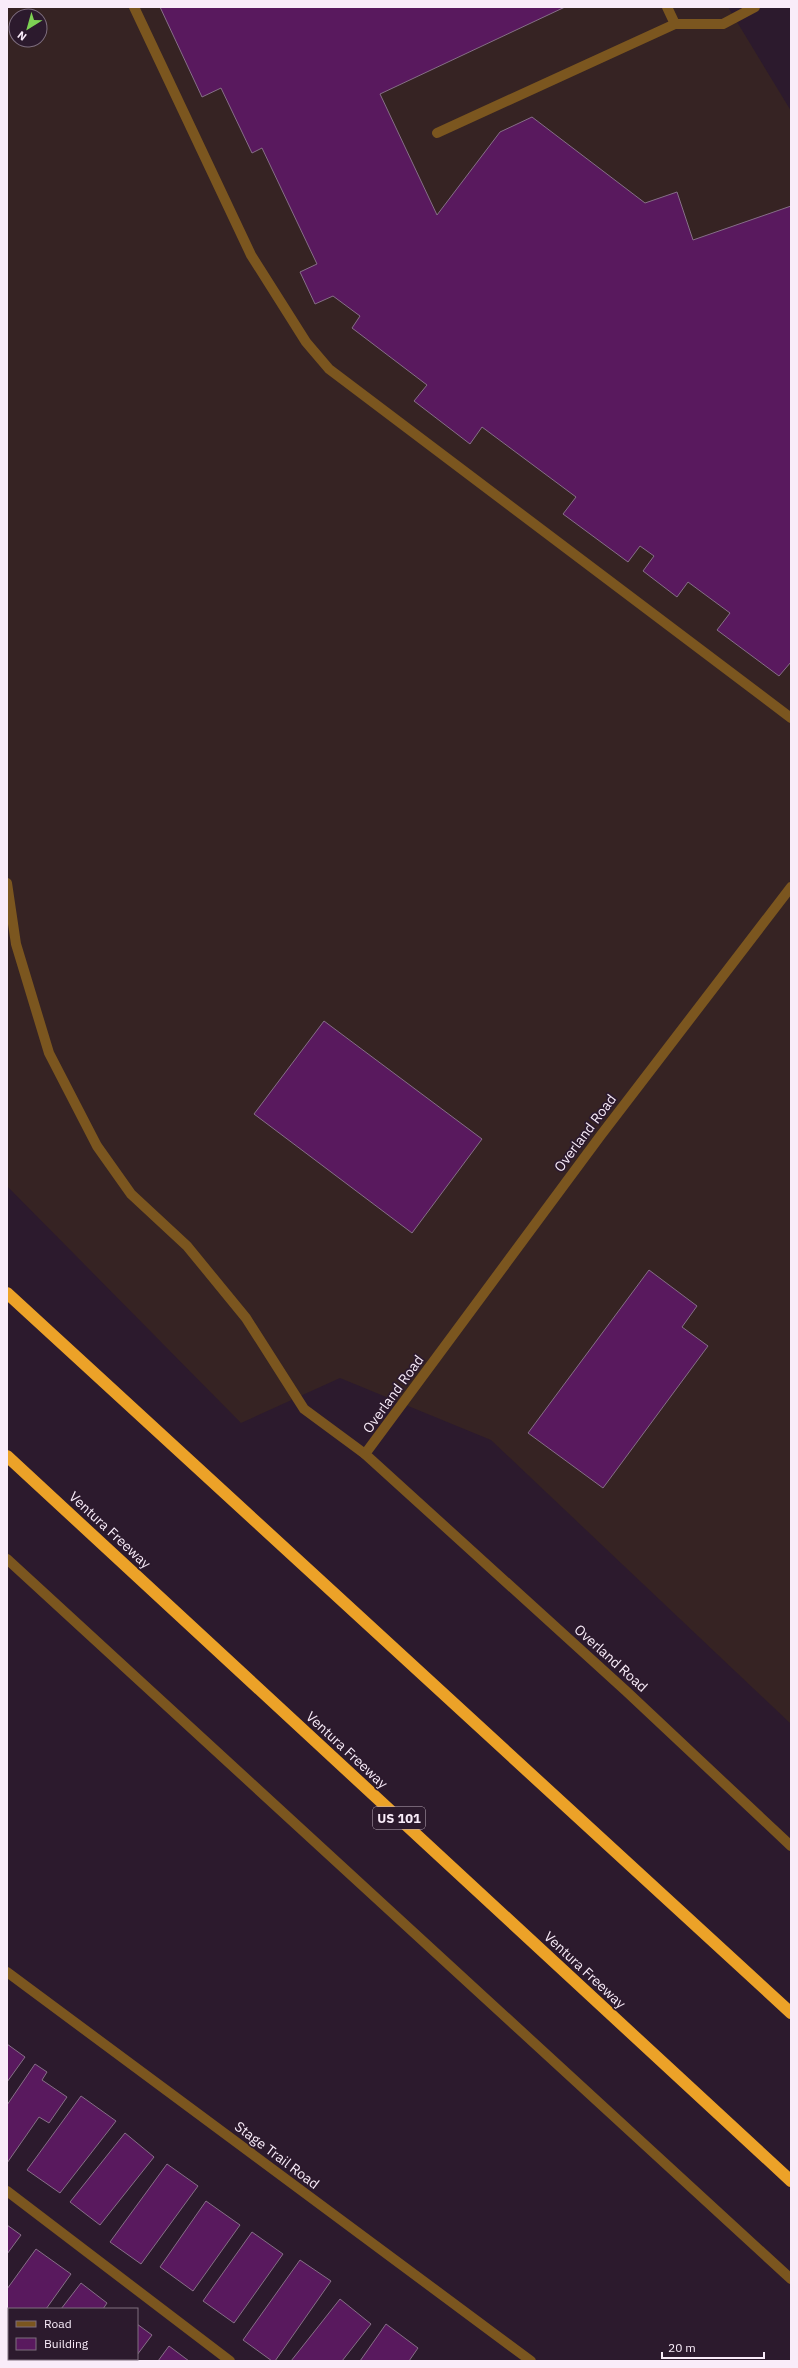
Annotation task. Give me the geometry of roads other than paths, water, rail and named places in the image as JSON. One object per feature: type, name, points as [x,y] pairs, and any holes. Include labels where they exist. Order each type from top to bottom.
[{"type":"highway","points":[[7,1293],[791,2013]]},
{"type":"highway","name":"Ventura Freeway","points":[[7,1456],[791,2181]]},
{"type":"street","points":[[134,7],[251,255],[306,342],[329,369],[791,718]]},
{"type":"street","points":[[667,7],[674,24]]},
{"type":"street","points":[[437,134],[674,24],[723,24],[755,7]]},
{"type":"street","points":[[7,883],[16,944],[49,1053],[97,1146],[131,1194],[188,1246],[246,1318],[304,1409],[365,1454]]},
{"type":"street","name":"Overland Road","points":[[791,887],[601,1135],[365,1454],[626,1691],[791,1846]]},
{"type":"street","points":[[7,1559],[791,2279]]},
{"type":"street","name":"Stage Trail Road","points":[[7,1972],[531,2361]]},
{"type":"street","points":[[7,2191],[230,2361]]}]
